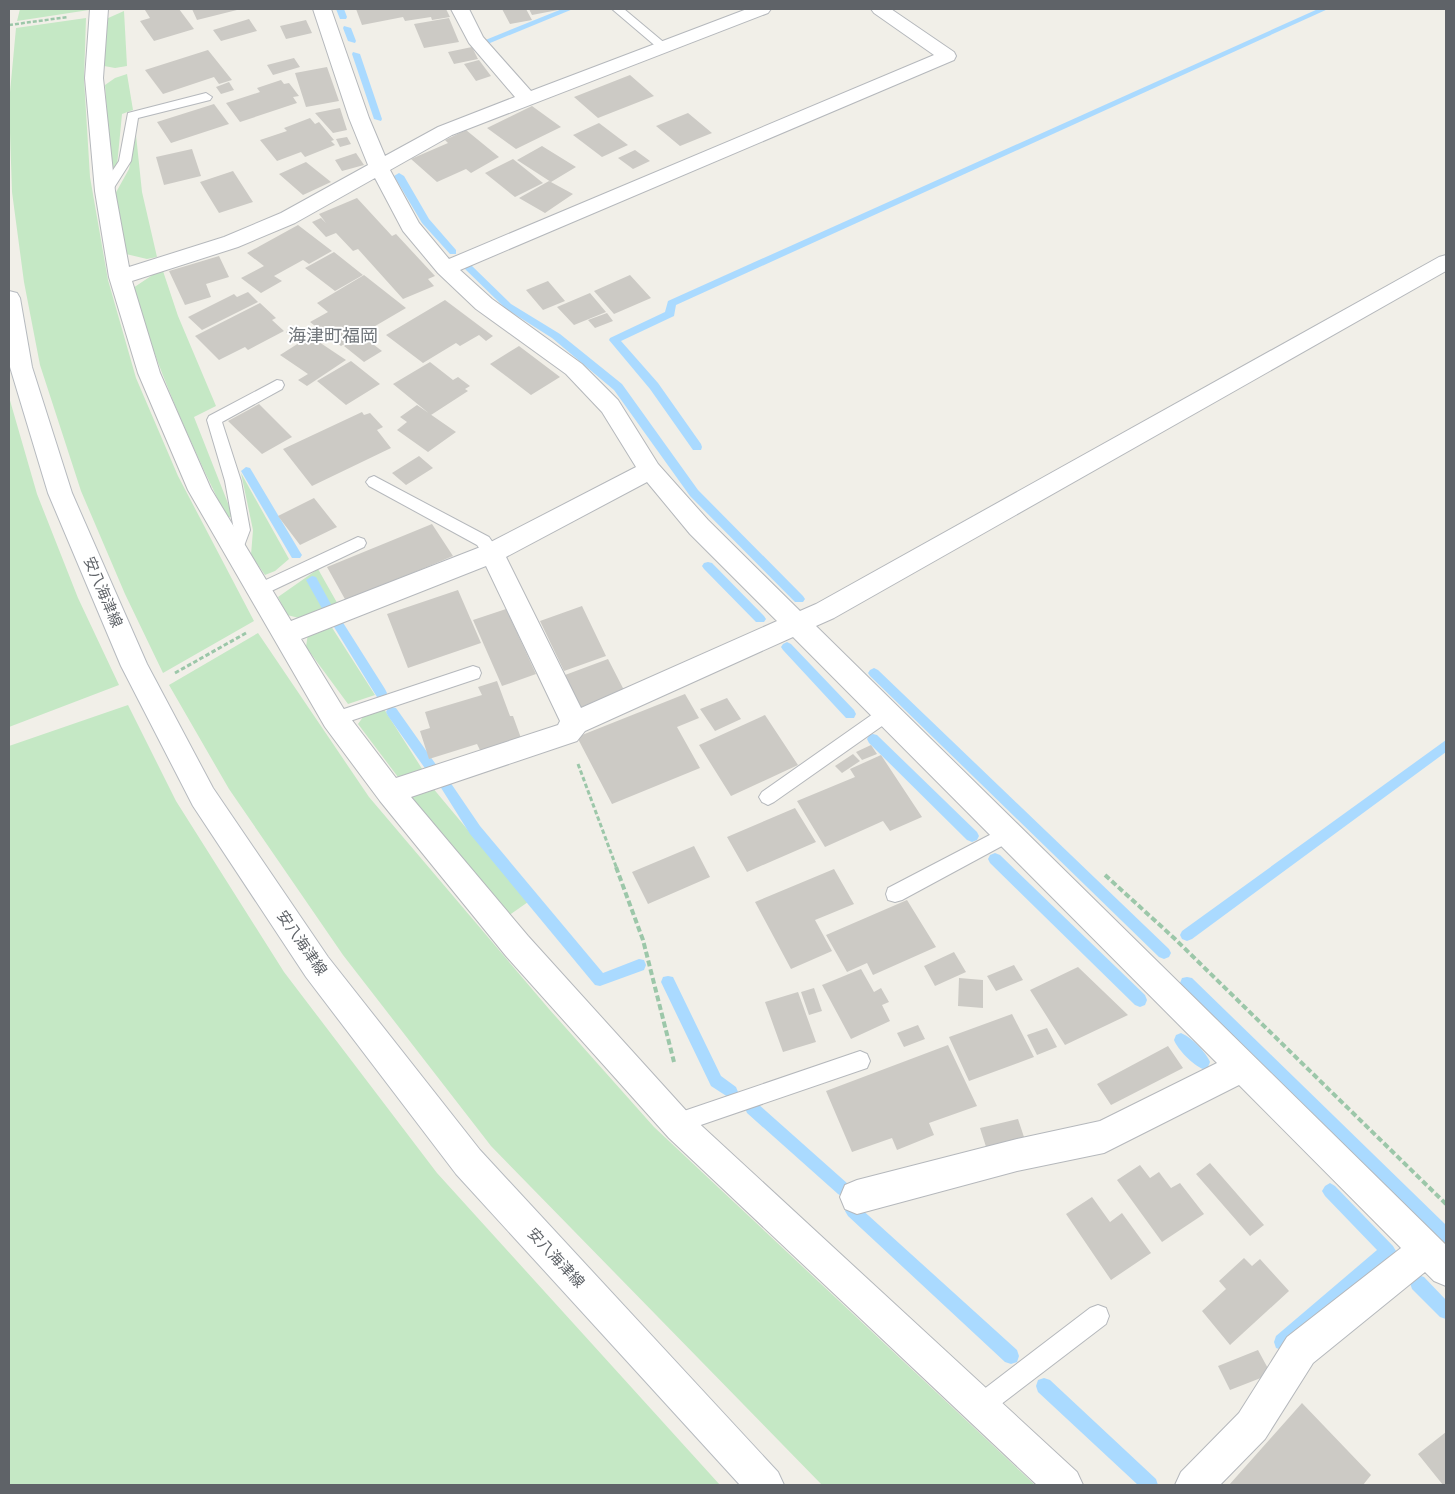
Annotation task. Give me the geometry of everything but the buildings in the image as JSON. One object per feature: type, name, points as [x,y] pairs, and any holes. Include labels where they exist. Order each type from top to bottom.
[{"type":"street","points":[[119,9],[98,11],[94,78],[105,191],[120,277],[149,373],[200,490],[335,718],[390,792],[517,946],[684,1123],[979,1407],[1064,1485]]},
{"type":"street","points":[[322,9],[359,118],[379,167],[410,226],[445,268],[484,304],[574,369],[610,406],[650,470],[699,527],[1436,1259],[1300,1350],[1252,1426],[1194,1485]]},
{"type":"street","points":[[460,9],[475,39],[527,99]]},
{"type":"street","points":[[120,277],[240,239],[288,218],[445,131],[762,9]]},
{"type":"street","points":[[445,268],[947,56],[880,9]]},
{"type":"street","points":[[390,792],[571,728],[825,611],[1446,262]]},
{"type":"street","name":"安八海津線","points":[[9,298],[21,367],[60,493],[134,666],[203,797],[317,967],[462,1154],[766,1485]]},
{"type":"street","points":[[280,626],[330,618],[492,553],[650,470]]},
{"type":"street","points":[[492,553],[571,728]]},
{"type":"street","points":[[857,1197],[1017,1155],[1104,1137],[1242,1067]]},
{"type":"lane","points":[[617,9],[663,47]]},
{"type":"lane","points":[[105,191],[125,161],[132,116],[206,97]]},
{"type":"lane","points":[[235,550],[242,530],[233,480],[214,420],[277,385]]},
{"type":"lane","points":[[374,482],[483,541],[492,553]]},
{"type":"lane","points":[[259,590],[358,543]]},
{"type":"lane","points":[[335,718],[473,673]]},
{"type":"lane","points":[[768,797],[886,714]]},
{"type":"lane","points":[[895,894],[1007,834]]},
{"type":"lane","points":[[684,1123],[860,1061]]},
{"type":"lane","points":[[979,1407],[1098,1316]]},
{"type":"path","points":[[9,25],[98,11]]},
{"type":"path","points":[[146,690],[280,626]]},
{"type":"path","points":[[571,728],[643,940],[684,1123]]},
{"type":"green space","points":[[20,9],[89,9],[89,10],[17,21]]},
{"type":"green space","points":[[124,11],[127,66],[115,68],[104,66],[106,19]]},
{"type":"green space","points":[[86,18],[84,79],[90,177],[108,280],[136,378],[178,476],[254,621],[163,673],[125,594],[81,491],[40,365],[24,282],[12,192],[9,103],[16,28]]},
{"type":"green space","points":[[127,74],[133,110],[122,114],[117,166],[111,171],[105,85],[115,78]]},
{"type":"green space","points":[[136,135],[142,192],[157,257],[147,259],[126,254],[114,196],[129,169]]},
{"type":"green space","points":[[163,271],[178,316],[216,406],[194,417],[233,516],[227,518],[175,405],[142,318],[133,288],[154,274]]},
{"type":"green space","points":[[9,397],[37,494],[78,598],[119,685],[9,727]]},
{"type":"green space","points":[[241,473],[289,559],[275,571],[265,575],[251,555],[253,530]]},
{"type":"green space","points":[[318,569],[340,608],[299,618],[287,615],[278,597]]},
{"type":"green space","points":[[331,626],[375,695],[348,704],[306,647],[308,633]]},
{"type":"green space","points":[[258,633],[369,797],[549,1009],[654,1127],[1035,1485],[822,1485],[491,1146],[343,955],[229,789],[169,685]]},
{"type":"green space","points":[[128,705],[176,801],[284,972],[437,1173],[720,1485],[9,1485],[9,746]]},
{"type":"green space","points":[[384,709],[426,775],[401,781],[358,724],[363,717]]},
{"type":"green space","points":[[432,787],[528,902],[508,916],[410,796]]},
{"type":"waterway","points":[[340,9],[343,17]]},
{"type":"waterway","points":[[487,41],[569,9]]},
{"type":"waterway","points":[[697,447],[654,386],[614,340],[670,314],[671,303],[1324,9]]},
{"type":"waterway","points":[[347,28],[352,41]]},
{"type":"waterway","points":[[356,54],[378,119]]},
{"type":"waterway","points":[[399,176],[425,221],[453,252]]},
{"type":"waterway","points":[[468,267],[508,306],[556,336],[618,387],[694,493],[799,599]]},
{"type":"waterway","points":[[246,471],[296,555]]},
{"type":"waterway","points":[[708,566],[760,619]]},
{"type":"waterway","points":[[312,580],[328,609]]},
{"type":"waterway","points":[[338,624],[381,693]]},
{"type":"waterway","points":[[787,647],[850,714]]},
{"type":"waterway","points":[[874,673],[1164,953]]},
{"type":"waterway","points":[[392,712],[433,770]]},
{"type":"waterway","points":[[873,739],[972,836]]},
{"type":"waterway","points":[[1187,935],[1446,745]]},
{"type":"waterway","points":[[444,783],[475,830],[600,980],[639,965]]},
{"type":"waterway","points":[[995,859],[1140,1000]]},
{"type":"waterway","points":[[668,982],[716,1081],[731,1092]]},
{"type":"waterway","points":[[1187,983],[1446,1235]]},
{"type":"waterway","points":[[1181,1040],[1203,1062]]},
{"type":"waterway","points":[[752,1108],[843,1189]]},
{"type":"waterway","points":[[1282,1342],[1388,1251],[1330,1191]]},
{"type":"waterway","points":[[853,1211],[1011,1356]]},
{"type":"waterway","points":[[1418,1283],[1446,1311]]},
{"type":"waterway","points":[[1044,1386],[1150,1485]]},
{"type":"district","name":"海津町福岡","points":[[333,336]]}]
